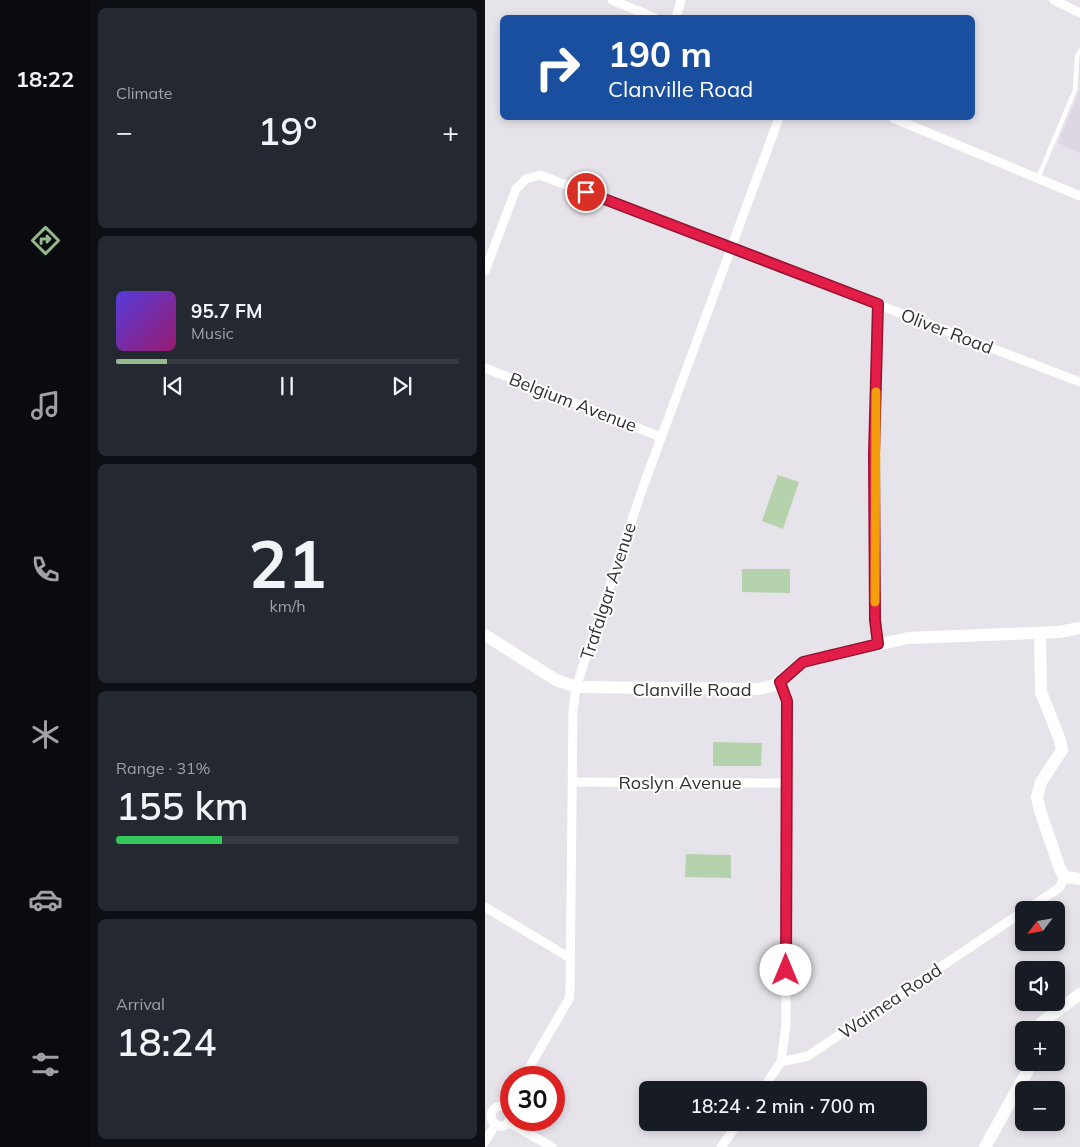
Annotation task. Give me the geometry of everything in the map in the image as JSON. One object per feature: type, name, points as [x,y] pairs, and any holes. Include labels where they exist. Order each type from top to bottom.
[{"type":"street","points":[[612,0],[648,15]]},
{"type":"street","points":[[677,15],[681,0]]},
{"type":"street","points":[[1054,0],[1080,13]]},
{"type":"street","name":"Trafalgar Avenue","points":[[530,1066],[569,999],[573,711],[576,687],[661,437],[778,120]]},
{"type":"street","points":[[898,120],[1080,196]]},
{"type":"street","name":"Oliver Road","points":[[485,270],[516,189],[533,175],[552,179],[1080,382]]},
{"type":"street","points":[[878,304],[874,454],[875,620],[878,644]]},
{"type":"street","name":"Belgium Avenue","points":[[485,368],[661,437]]},
{"type":"street","name":"Clanville Road","points":[[485,635],[556,680],[576,687],[759,689],[770,687],[780,682],[803,662],[909,638],[1040,633],[1080,628]]},
{"type":"street","points":[[1040,633],[1041,692],[1062,744],[1058,758],[1039,786],[1038,804],[1060,869],[1065,877],[1080,879]]},
{"type":"street","points":[[768,1081],[781,1062],[786,1025],[787,701],[780,682]]},
{"type":"street","name":"Roslyn Avenue","points":[[573,782],[787,783]]},
{"type":"street","name":"Waimea Road","points":[[1040,901],[1059,888],[1065,877]]},
{"type":"street","points":[[485,907],[571,958]]},
{"type":"street","name":"Waimea Road","points":[[781,1062],[808,1056],[1015,918]]},
{"type":"street","points":[[1045,1021],[1080,994]]},
{"type":"street","points":[[985,1147],[1027,1071]]},
{"type":"street","points":[[489,1109],[491,1117],[496,1124],[500,1125]]},
{"type":"street","points":[[485,1142],[496,1124]]},
{"type":"street","points":[[524,1131],[552,1147]]},
{"type":"street","points":[[721,1147],[733,1131]]},
{"type":"lane","points":[[1039,178],[1075,90],[1077,57],[1080,51]]},
{"type":"shaded area","points":[[1080,90],[1080,153],[1058,143]]},
{"type":"green space","points":[[778,475],[799,482],[783,529],[762,521]]},
{"type":"green space","points":[[742,569],[790,569],[790,593],[742,592]]},
{"type":"green space","points":[[713,742],[762,743],[761,766],[713,766]]},
{"type":"green space","points":[[686,854],[731,855],[731,878],[685,877]]},
{"type":"slow traffic","points":[[875,602],[874,454],[876,392]]},
{"type":"route","points":[[586,192],[878,304],[874,454],[875,620],[878,644],[803,662],[797,665],[780,682],[787,701],[786,970]]}]
